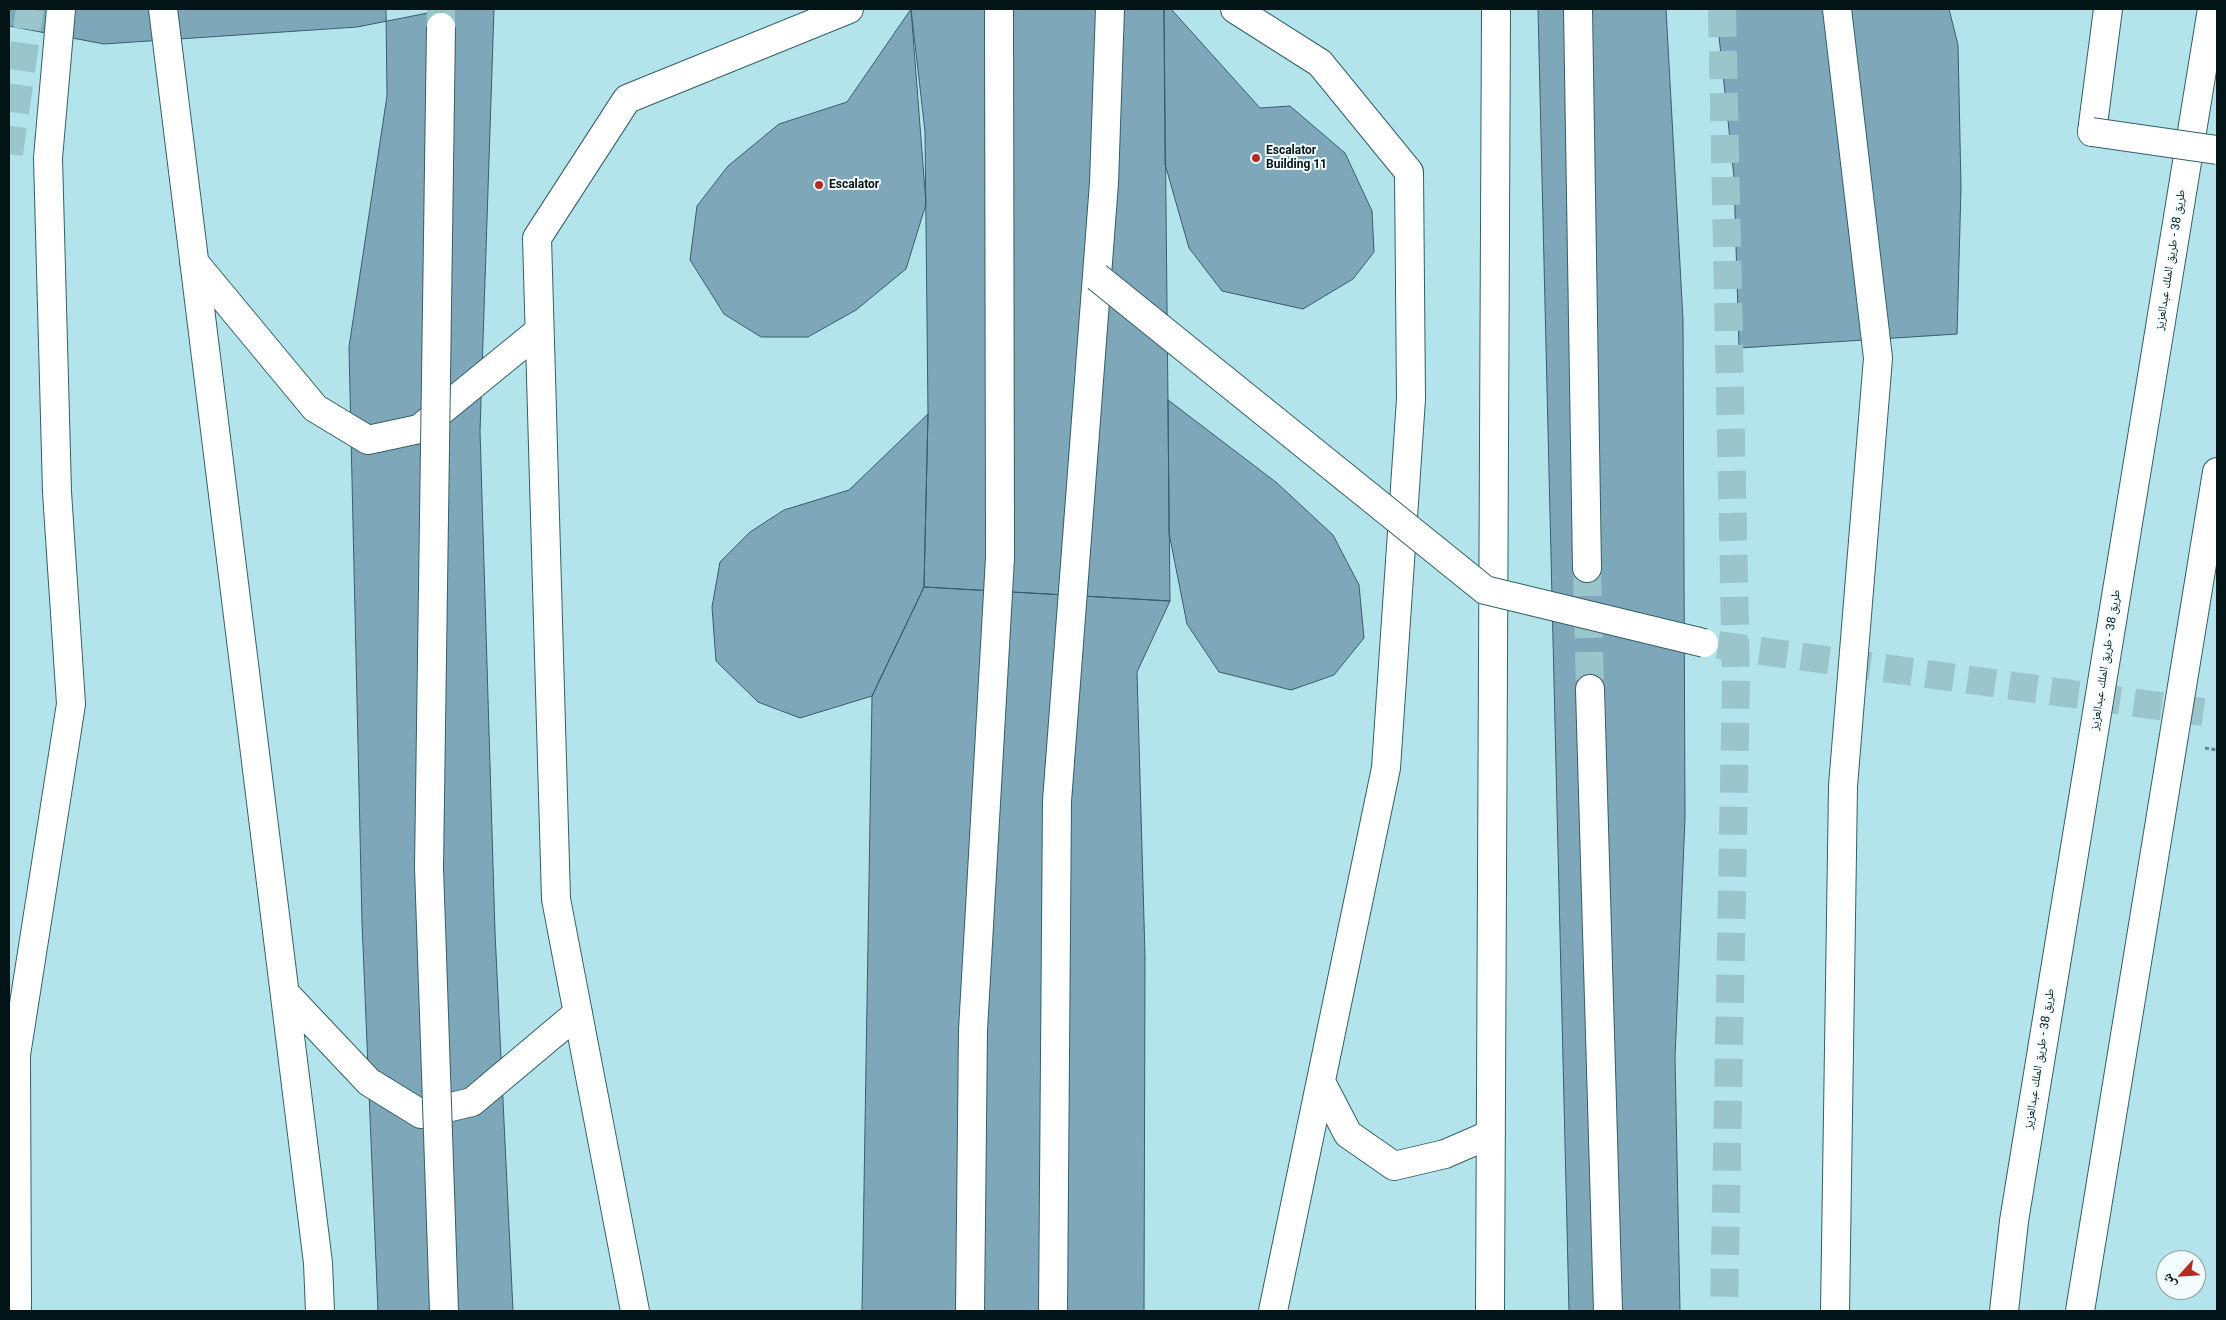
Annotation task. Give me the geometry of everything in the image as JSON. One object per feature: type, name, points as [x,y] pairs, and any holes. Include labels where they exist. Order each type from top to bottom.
[{"type":"street","points":[[17,1311],[16,1055],[71,704],[57,492],[48,158],[61,9]]},
{"type":"street","points":[[163,9],[318,1263],[320,1311]]},
{"type":"street","points":[[635,1311],[556,899],[537,238],[627,99],[849,9]]},
{"type":"street","points":[[970,1311],[973,1030],[1000,558],[999,9]]},
{"type":"street","points":[[1053,1311],[1056,801],[1104,183],[1110,9]]},
{"type":"street","points":[[1235,9],[1320,63],[1410,172],[1411,399],[1386,768],[1273,1311]]},
{"type":"street","points":[[1490,1311],[1496,9]]},
{"type":"street","points":[[1578,9],[1588,568]]},
{"type":"street","points":[[1835,1311],[1843,786],[1878,358],[1837,9]]},
{"type":"street","points":[[2108,9],[2092,132],[2217,150]]},
{"type":"street","name":"طريق 38 - طريق الملك عبدالعزيز","points":[[2004,1311],[2014,1221],[2212,9]]},
{"type":"street","points":[[441,27],[429,867],[444,1311]]},
{"type":"street","points":[[194,262],[315,408],[368,440],[419,429],[539,331]]},
{"type":"street","points":[[1097,277],[1484,590],[1704,643]]},
{"type":"street","points":[[2080,1311],[2217,472]]},
{"type":"street","points":[[1590,689],[1608,1311]]},
{"type":"street","points":[[285,993],[369,1082],[421,1114],[472,1102],[578,1013]]},
{"type":"street","points":[[1320,1082],[1348,1134],[1394,1166],[1445,1154],[1491,1134]]},
{"type":"building","points":[[9,9],[448,9],[357,27],[104,44],[9,26]]},
{"type":"building","points":[[386,9],[494,9],[480,431],[495,932],[513,1311],[378,1311],[362,922],[349,347],[387,96]]},
{"type":"building","points":[[911,9],[1164,9],[1170,601],[924,587],[928,414],[925,131]]},
{"type":"building","name":"Escalator","points":[[911,9],[926,204],[906,269],[856,310],[808,337],[761,337],[724,314],[690,260],[697,206],[728,166],[779,124],[847,102]]},
{"type":"building","name":"Escalator Building 11","points":[[1164,9],[1171,9],[1260,108],[1290,106],[1345,153],[1372,211],[1374,252],[1353,279],[1303,309],[1222,291],[1189,248],[1165,164]]},
{"type":"building","points":[[1538,9],[1666,9],[1683,320],[1685,818],[1675,1057],[1680,1311],[1569,1311]]},
{"type":"building","points":[[1708,9],[1949,9],[1958,45],[1961,188],[1957,334],[1739,348],[1734,177],[1718,27]]},
{"type":"building","points":[[1168,400],[1277,483],[1333,535],[1359,585],[1364,638],[1334,675],[1291,690],[1219,672],[1187,624],[1169,533]]},
{"type":"building","points":[[928,414],[924,587],[872,696],[800,718],[758,702],[716,661],[712,607],[720,562],[750,532],[784,510],[849,490]]},
{"type":"building","points":[[924,587],[1170,601],[1137,672],[1145,956],[1144,1311],[862,1311],[872,696]]},
{"type":"tunnel","points":[[9,154],[30,9]]},
{"type":"tunnel","points":[[441,9],[441,27]]},
{"type":"tunnel","points":[[1722,9],[1736,678],[1724,1311]]},
{"type":"tunnel","points":[[1587,568],[1590,689]]},
{"type":"tunnel","points":[[1718,645],[2217,714]]},
{"type":"place","name":"Escalator Building 11","points":[[1256,158]]},
{"type":"place","name":"Escalator","points":[[819,185]]}]
